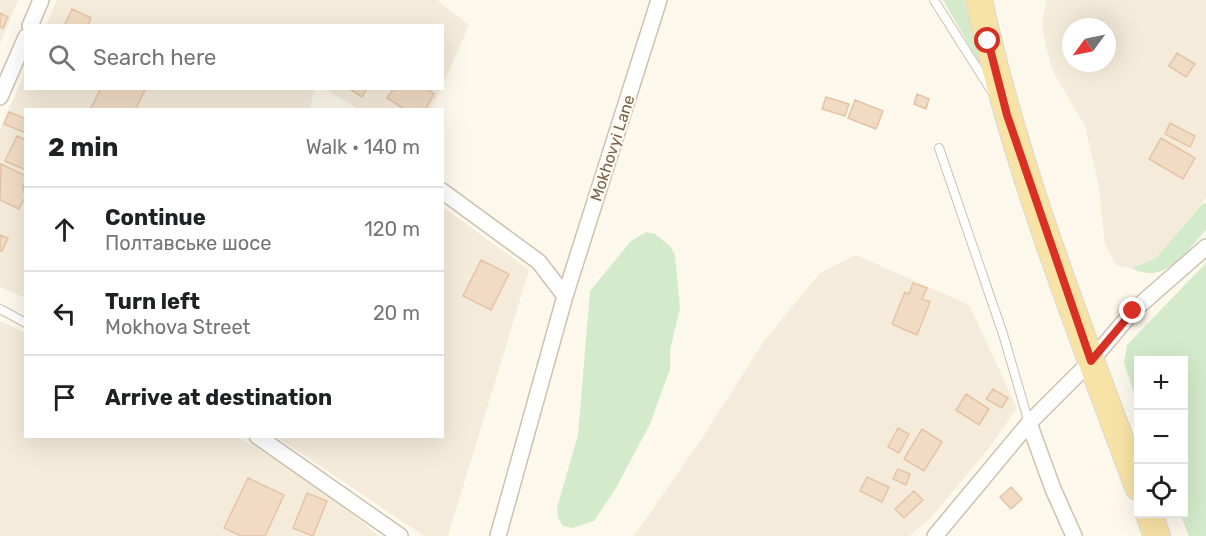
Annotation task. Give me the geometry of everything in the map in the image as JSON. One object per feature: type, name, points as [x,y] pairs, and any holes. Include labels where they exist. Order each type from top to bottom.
[{"type":"main road","points":[[978,0],[1007,115],[1091,361],[1134,476]]},
{"type":"main road","points":[[1151,518],[1157,536]]},
{"type":"street","points":[[31,24],[41,0]]},
{"type":"street","name":"Mokhovyi Lane","points":[[498,536],[565,296],[659,0]]},
{"type":"street","points":[[0,97],[24,42]]},
{"type":"street","points":[[444,192],[539,262],[565,296]]},
{"type":"street","points":[[935,536],[1029,423],[1091,361],[1133,311],[1206,247]]},
{"type":"street","points":[[1029,423],[1053,489],[1074,536]]},
{"type":"street","points":[[260,438],[400,536]]},
{"type":"lane","points":[[934,0],[1007,115]]},
{"type":"lane","points":[[939,148],[1003,334],[1029,423]]},
{"type":"lane","points":[[0,309],[24,321]]},
{"type":"shaded area","points":[[0,0],[18,0],[0,44]]},
{"type":"shaded area","points":[[57,0],[437,0],[469,25],[444,82],[444,24],[47,24]]},
{"type":"shaded area","points":[[1047,0],[1206,0],[1206,198],[1156,258],[1132,268],[1117,266],[1105,244],[1099,187],[1085,126],[1052,70],[1042,22]]},
{"type":"shaded area","points":[[24,75],[24,90],[315,90],[312,108],[24,108],[24,298],[0,287],[0,129]]},
{"type":"shaded area","points":[[327,90],[441,90],[432,108],[356,108]]},
{"type":"shaded area","points":[[444,208],[529,270],[448,536],[424,536],[278,438],[444,438]]},
{"type":"shaded area","points":[[856,255],[969,305],[1017,408],[991,445],[932,517],[909,536],[634,536],[703,437],[764,341],[820,273]]},
{"type":"shaded area","points":[[0,321],[24,333],[24,438],[240,438],[320,487],[379,536],[0,536]]},
{"type":"green space","points":[[943,0],[964,0],[985,73]]},
{"type":"green space","points":[[1206,203],[1206,230],[1174,264],[1154,273],[1144,273],[1132,268],[1156,258],[1202,204]]},
{"type":"green space","points":[[646,232],[655,234],[670,246],[675,255],[680,308],[670,350],[670,369],[650,424],[616,488],[594,521],[572,528],[563,526],[558,518],[557,508],[578,435],[590,291],[631,241]]},
{"type":"green space","points":[[1206,263],[1206,536],[1189,536],[1182,518],[1188,518],[1188,356],[1134,356],[1134,393],[1124,362],[1127,345]]},
{"type":"building","points":[[72,9],[91,18],[89,24],[65,24]]},
{"type":"building","points":[[0,13],[8,17],[3,28],[0,27]]},
{"type":"building","points":[[1177,53],[1195,64],[1186,77],[1169,66]]},
{"type":"building","points":[[100,90],[145,90],[136,108],[91,108]]},
{"type":"building","points":[[351,90],[366,90],[362,97]]},
{"type":"building","points":[[393,90],[429,90],[434,94],[426,108],[403,108],[387,98]]},
{"type":"building","points":[[917,94],[929,99],[926,109],[914,104]]},
{"type":"building","points":[[826,97],[849,104],[845,116],[822,109]]},
{"type":"building","points":[[855,100],[883,111],[876,129],[848,118]]},
{"type":"building","points":[[9,112],[24,118],[24,132],[4,124]]},
{"type":"building","points":[[1170,123],[1195,136],[1190,147],[1165,134]]},
{"type":"building","points":[[17,136],[24,139],[24,169],[5,161]]},
{"type":"building","points":[[1161,138],[1195,158],[1183,179],[1149,159]]},
{"type":"building","points":[[1,164],[24,175],[24,199],[19,209],[0,200]]},
{"type":"building","points":[[0,235],[8,238],[2,251],[0,251]]},
{"type":"building","points":[[481,260],[509,274],[491,310],[463,296]]},
{"type":"building","points":[[913,283],[927,288],[922,299],[930,302],[917,335],[892,324],[905,292],[909,294]]},
{"type":"building","points":[[993,389],[1008,398],[1002,408],[986,399]]},
{"type":"building","points":[[966,394],[989,409],[979,425],[956,410]]},
{"type":"building","points":[[898,428],[909,434],[899,453],[888,447]]},
{"type":"building","points":[[922,429],[942,442],[924,471],[904,459]]},
{"type":"building","points":[[898,469],[910,474],[906,485],[893,479]]},
{"type":"building","points":[[867,477],[889,487],[882,502],[860,491]]},
{"type":"building","points":[[248,478],[284,495],[265,536],[241,536],[224,528]]},
{"type":"building","points":[[1011,487],[1022,499],[1011,509],[1000,497]]},
{"type":"building","points":[[914,491],[923,500],[904,518],[895,509]]},
{"type":"building","points":[[307,493],[327,501],[313,536],[293,528]]},
{"type":"route","points":[[988,41],[1007,115],[1091,361],[1133,311]]}]
